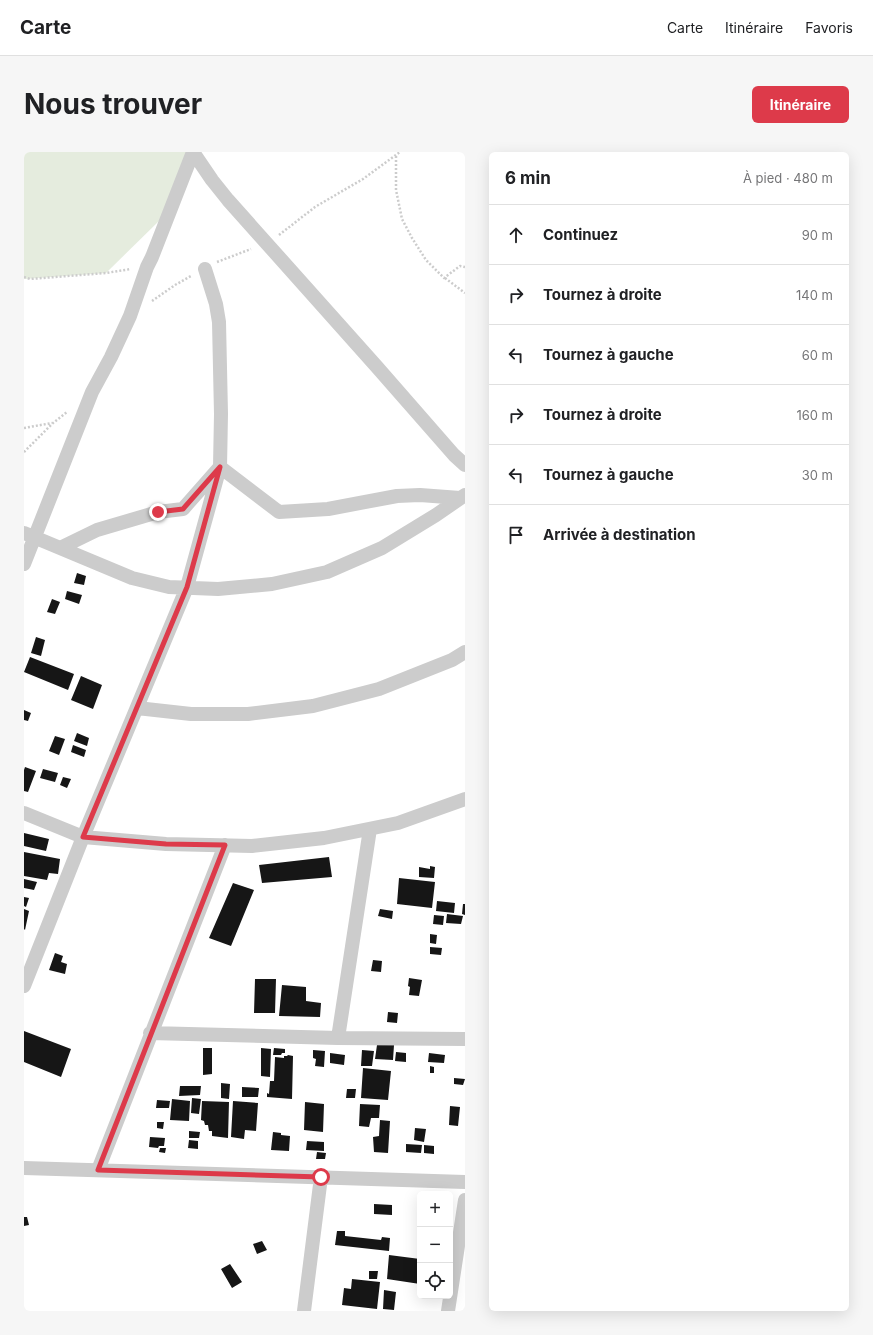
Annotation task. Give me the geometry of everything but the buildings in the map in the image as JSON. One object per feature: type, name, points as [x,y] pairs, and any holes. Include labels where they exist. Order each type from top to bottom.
[{"type":"street","points":[[24,564],[29,535],[92,392],[111,357],[130,316],[147,267],[193,152]]},
{"type":"street","points":[[193,152],[228,200],[454,455],[465,465]]},
{"type":"street","points":[[24,986],[83,837],[187,587],[220,467],[221,414],[219,322],[216,304],[205,269]]},
{"type":"street","points":[[60,548],[97,530],[158,512],[183,509],[220,467]]},
{"type":"street","points":[[220,467],[279,512],[328,510],[397,496],[462,496]]},
{"type":"street","points":[[29,535],[132,578],[169,587],[218,588],[272,584],[327,572],[382,548],[436,516],[462,496]]},
{"type":"street","points":[[137,708],[191,714],[248,714],[313,706],[379,689],[452,660],[465,652]]},
{"type":"street","points":[[24,814],[83,837],[166,844],[259,845],[324,838],[398,823],[465,799]]},
{"type":"street","points":[[338,1038],[370,829]]},
{"type":"street","points":[[98,1170],[150,1033],[225,845]]},
{"type":"street","points":[[150,1033],[338,1038],[465,1039]]},
{"type":"street","points":[[24,1168],[465,1182]]},
{"type":"street","points":[[304,1311],[321,1177]]},
{"type":"street","points":[[448,1311],[465,1200]]},
{"type":"path","points":[[396,155],[396,190],[402,219],[426,260],[444,278],[465,294]]},
{"type":"path","points":[[444,278],[460,266],[465,267]]},
{"type":"path","points":[[24,277],[30,279],[91,274],[147,267]]},
{"type":"path","points":[[24,452],[53,423],[70,410]]},
{"type":"path","points":[[24,428],[53,423]]},
{"type":"shaded area","points":[[24,152],[187,152],[160,220],[106,273],[24,279]]},
{"type":"route","points":[[158,512],[183,509],[220,467],[187,587],[83,837],[166,844],[225,845],[150,1033],[98,1170],[321,1177]]}]
